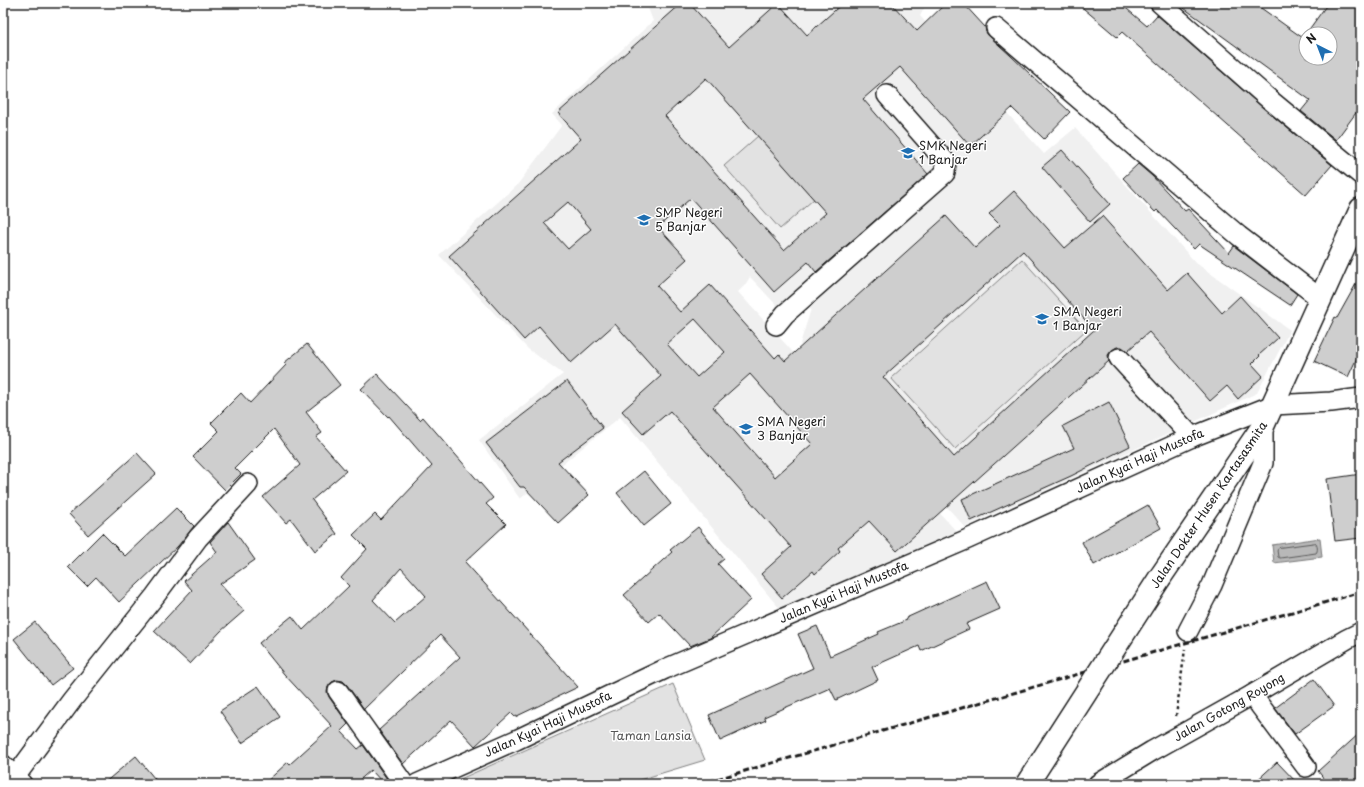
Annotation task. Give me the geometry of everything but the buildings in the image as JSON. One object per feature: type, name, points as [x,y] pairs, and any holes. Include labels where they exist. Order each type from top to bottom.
[{"type":"main road","name":"Jalan Dokter Husen Kartasasmita","points":[[1027,784],[1161,576],[1263,426],[1361,209]]},
{"type":"street","points":[[1160,3],[1269,99],[1361,175]]},
{"type":"street","points":[[996,28],[1239,236],[1321,299]]},
{"type":"street","points":[[776,326],[785,314],[945,173],[947,165],[946,162],[887,95]]},
{"type":"street","points":[[1119,358],[1192,437]]},
{"type":"street","name":"Jalan Kyai Haji Mustofa","points":[[417,784],[516,740],[665,670],[968,539],[1192,437],[1273,405],[1331,402],[1361,398]]},
{"type":"street","points":[[1188,631],[1212,586],[1263,463],[1263,426]]},
{"type":"street","points":[[14,775],[155,596],[198,538],[248,484]]},
{"type":"street","name":"Jalan Gotong Royong","points":[[1098,784],[1173,739],[1361,632]]},
{"type":"street","points":[[338,691],[404,784]]},
{"type":"street","points":[[1252,695],[1306,767]]},
{"type":"path","points":[[1173,739],[1188,631]]},
{"type":"shaded area","points":[[646,3],[927,3],[920,16],[1044,154],[1075,128],[1196,263],[1290,330],[1257,393],[965,527],[800,344],[811,309],[785,314],[750,277],[738,292],[957,532],[789,608],[780,609],[620,417],[520,499],[479,440],[563,374],[528,349],[439,255],[518,184],[562,125],[552,114],[653,21]]},
{"type":"green space","points":[[758,136],[814,199],[780,229],[724,166]]},
{"type":"green space","points":[[1022,259],[1086,330],[955,449],[891,378]]},
{"type":"green space","name":"Taman Lansia","points":[[673,684],[705,760],[626,784],[449,784]]},
{"type":"water","points":[[1320,538],[1322,557],[1274,563],[1272,545]]},
{"type":"railway","points":[[700,784],[1361,592]]},
{"type":"place","name":"SMK Negeri 1 Banjar","points":[[908,153]]},
{"type":"place","name":"SMP Negeri 5 Banjar","points":[[644,220]]},
{"type":"place","name":"SMA Negeri 1 Banjar","points":[[1042,319]]},
{"type":"place","name":"SMA Negeri 3 Banjar","points":[[746,429]]}]
